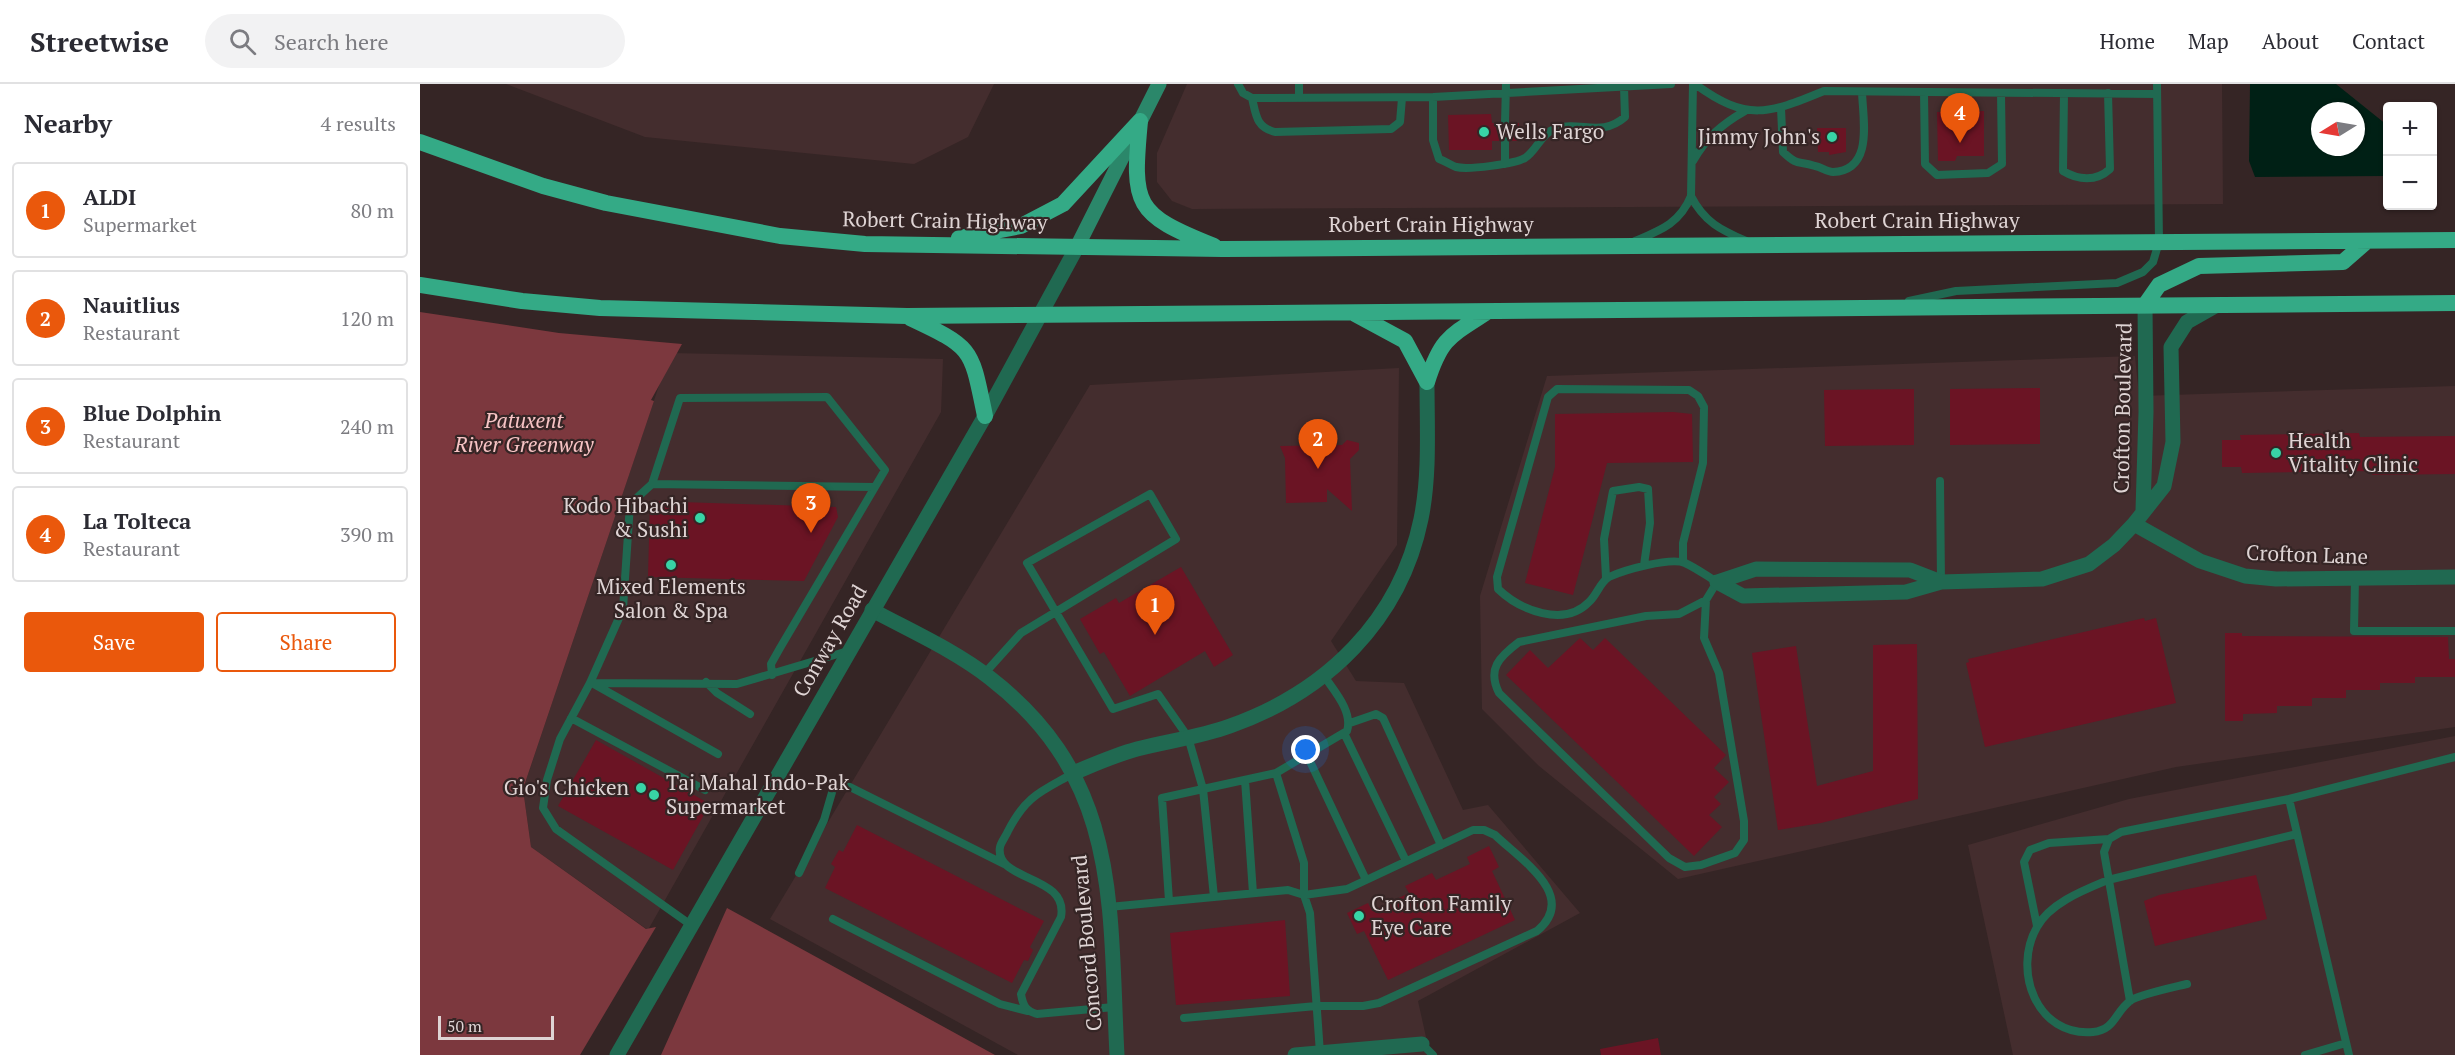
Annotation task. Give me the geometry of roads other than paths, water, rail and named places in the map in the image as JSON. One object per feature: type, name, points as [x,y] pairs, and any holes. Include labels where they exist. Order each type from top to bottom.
[{"type":"highway","points":[[925,245],[1021,226],[1044,215],[1070,197],[1140,121]]},
{"type":"highway","points":[[1140,121],[1137,181],[1148,211],[1176,231],[1223,249]]},
{"type":"highway","name":"Robert Crain Highway","points":[[420,142],[543,186],[683,219],[780,236],[865,244],[1223,249],[2455,240]]},
{"type":"highway","points":[[2145,305],[2159,285],[2199,266],[2343,262],[2367,241]]},
{"type":"highway","points":[[420,285],[522,301],[600,308],[907,316],[2455,303]]},
{"type":"highway","points":[[1352,312],[1405,341],[1427,382]]},
{"type":"highway","points":[[1427,382],[1441,346],[1449,337],[1487,312]]},
{"type":"highway","points":[[907,316],[951,337],[964,347],[975,370],[985,416]]},
{"type":"main road","points":[[1077,247],[1159,84]]},
{"type":"street","name":"Conway Road","points":[[617,1055],[985,416],[1077,247]]},
{"type":"street","name":"Crofton Boulevard","points":[[2143,510],[2146,412],[2145,305]]},
{"type":"street","name":"Crofton Boulevard","points":[[1717,582],[1743,596],[1906,592],[1941,582],[2024,581],[2062,574],[2089,564],[2114,545],[2164,486],[2173,442],[2171,347],[2187,322],[2217,305]]},
{"type":"street","points":[[1073,773],[1136,750],[1257,716],[1293,699],[1324,676],[1362,641],[1381,616],[1413,553],[1422,517],[1426,479],[1427,382]]},
{"type":"street","name":"Crofton Lane","points":[[2134,524],[2200,561],[2245,576],[2276,579],[2455,577]]},
{"type":"street","name":"Crofton Boulevard","points":[[1717,582],[1756,569],[1910,570],[1941,582]]},
{"type":"street","name":"Concord Boulevard","points":[[872,610],[984,674],[1018,702],[1048,732],[1073,773],[1091,810],[1099,841],[1109,906],[1117,1055]]},
{"type":"street","points":[[1295,1055],[1428,1050]]},
{"type":"lane","points":[[1238,84],[1243,93],[1252,98],[1433,98],[1671,84]]},
{"type":"lane","points":[[1299,84],[1299,98]]},
{"type":"lane","points":[[1505,123],[1506,84]]},
{"type":"lane","points":[[1694,84],[1713,97],[1745,111]]},
{"type":"lane","points":[[1623,246],[1676,221],[1684,212],[1691,196],[1694,84]]},
{"type":"lane","points":[[1875,308],[1956,291],[2117,283],[2143,272],[2153,262],[2159,242],[2157,84]]},
{"type":"lane","points":[[1433,98],[1433,140],[1439,159],[1458,167],[1505,164],[1523,159],[1537,147],[1545,134],[1556,129],[1613,127],[1625,117],[1624,87]]},
{"type":"lane","points":[[1692,165],[1703,144],[1729,120],[1745,111],[1781,108],[1824,92],[1862,92],[1890,88],[1924,92],[1977,88],[2001,93],[2157,94]]},
{"type":"lane","points":[[1781,108],[1783,152],[1795,164],[1813,165],[1832,172],[1852,167],[1863,154],[1862,92]]},
{"type":"lane","points":[[1924,92],[1925,164],[1937,175],[1988,173],[2002,164],[2001,93]]},
{"type":"lane","points":[[2064,93],[2063,171],[2075,178],[2102,176],[2110,169],[2108,93]]},
{"type":"lane","points":[[1252,98],[1257,122],[1265,129],[1275,132],[1391,129],[1400,122],[1402,98]]},
{"type":"lane","points":[[1504,141],[1505,164]]},
{"type":"lane","points":[[1691,196],[1698,209],[1714,226],[1755,245]]},
{"type":"lane","points":[[1683,562],[1683,543],[1703,463],[1704,408],[1698,396],[1689,390],[1557,389],[1548,397],[1497,578],[1498,589],[1509,600],[1535,613],[1564,615],[1588,604],[1606,578],[1644,565],[1683,562],[1717,582],[1706,600],[1704,638],[1719,673],[1744,821],[1744,840],[1735,853],[1720,860],[1685,867],[1670,858],[1499,693],[1493,681],[1494,667],[1507,651],[1519,642],[1646,616],[1679,614],[1706,600]]},
{"type":"lane","points":[[691,925],[556,829],[543,808],[547,780],[560,739],[590,682],[623,609],[630,504],[652,484],[680,398],[827,397],[885,470],[775,656],[771,664],[772,675]]},
{"type":"lane","points":[[1940,481],[1941,582]]},
{"type":"lane","points":[[652,484],[874,487]]},
{"type":"lane","points":[[1606,578],[1604,540],[1613,490],[1639,487],[1648,489],[1650,522],[1644,565]]},
{"type":"lane","points":[[984,674],[1022,633],[1055,612],[1176,539],[1150,494],[1027,563],[1055,612],[1113,709],[1158,694],[1188,737],[1203,789],[1214,897]]},
{"type":"lane","points":[[2355,578],[2354,631],[2455,631]]},
{"type":"lane","points":[[590,682],[736,684],[848,651]]},
{"type":"lane","points":[[1324,676],[1346,711],[1350,723]]},
{"type":"lane","points":[[590,682],[718,754]]},
{"type":"lane","points":[[706,682],[717,693],[750,714]]},
{"type":"lane","points":[[1169,901],[1162,798],[1276,773],[1344,733],[1350,723],[1376,714],[1383,718],[1441,845]]},
{"type":"lane","points":[[572,718],[705,790]]},
{"type":"lane","points":[[1344,733],[1406,861]]},
{"type":"lane","points":[[1307,755],[1366,880]]},
{"type":"lane","points":[[2037,926],[2024,862],[2030,850],[2049,843],[2109,839],[2121,832],[2289,799],[2455,757]]},
{"type":"lane","points":[[1007,866],[1001,858],[1000,847],[1018,811],[1027,800],[1073,773]]},
{"type":"lane","points":[[1276,773],[1304,863],[1320,1053]]},
{"type":"lane","points":[[1245,780],[1253,893]]},
{"type":"lane","points":[[798,873],[824,820],[833,789],[842,786],[850,787],[1055,892],[1063,907],[1060,917],[1021,994],[1022,1004],[1029,1012]]},
{"type":"lane","points":[[2289,799],[2349,1055]]},
{"type":"lane","points":[[1109,906],[1288,890],[1305,895],[1347,889],[1473,830],[1484,830],[1495,835],[1547,885],[1552,897],[1552,911],[1548,922],[1537,931],[1379,1003],[1363,1006],[1316,1006],[1184,1018]]},
{"type":"lane","points":[[2187,984],[2130,1001],[2111,1026],[2095,1032],[2069,1031],[2043,1013],[2029,987],[2025,956],[2037,926],[2071,897],[2108,880],[2297,834]]},
{"type":"lane","points":[[2109,839],[2104,852],[2130,1001]]},
{"type":"lane","points":[[833,919],[1000,1004],[1037,1014],[1114,1007]]},
{"type":"lane","points":[[2305,1055],[2346,1043]]},
{"type":"place","name":"Wells Fargo","points":[[1484,132]]},
{"type":"place","name":"Jimmy John's","points":[[1832,137]]},
{"type":"place","name":"La Tolteca","points":[[1960,143]]},
{"type":"place","name":"Health Vitality Clinic","points":[[2276,453]]},
{"type":"place","name":"Nauitlius","points":[[1318,469]]},
{"type":"place","name":"Kodo Hibachi & Sushi","points":[[700,518]]},
{"type":"place","name":"Blue Dolphin","points":[[811,533]]},
{"type":"place","name":"Mixed Elements Salon & Spa","points":[[671,565]]},
{"type":"place","name":"ALDI","points":[[1155,635]]},
{"type":"place","name":"Gio's Chicken","points":[[641,788]]},
{"type":"place","name":"Taj Mahal Indo-Pak Supermarket","points":[[654,795]]},
{"type":"place","name":"Crofton Family Eye Care","points":[[1359,916]]},
{"type":"park label","name":"Patuxent River Greenway","points":[[524,433]]}]
